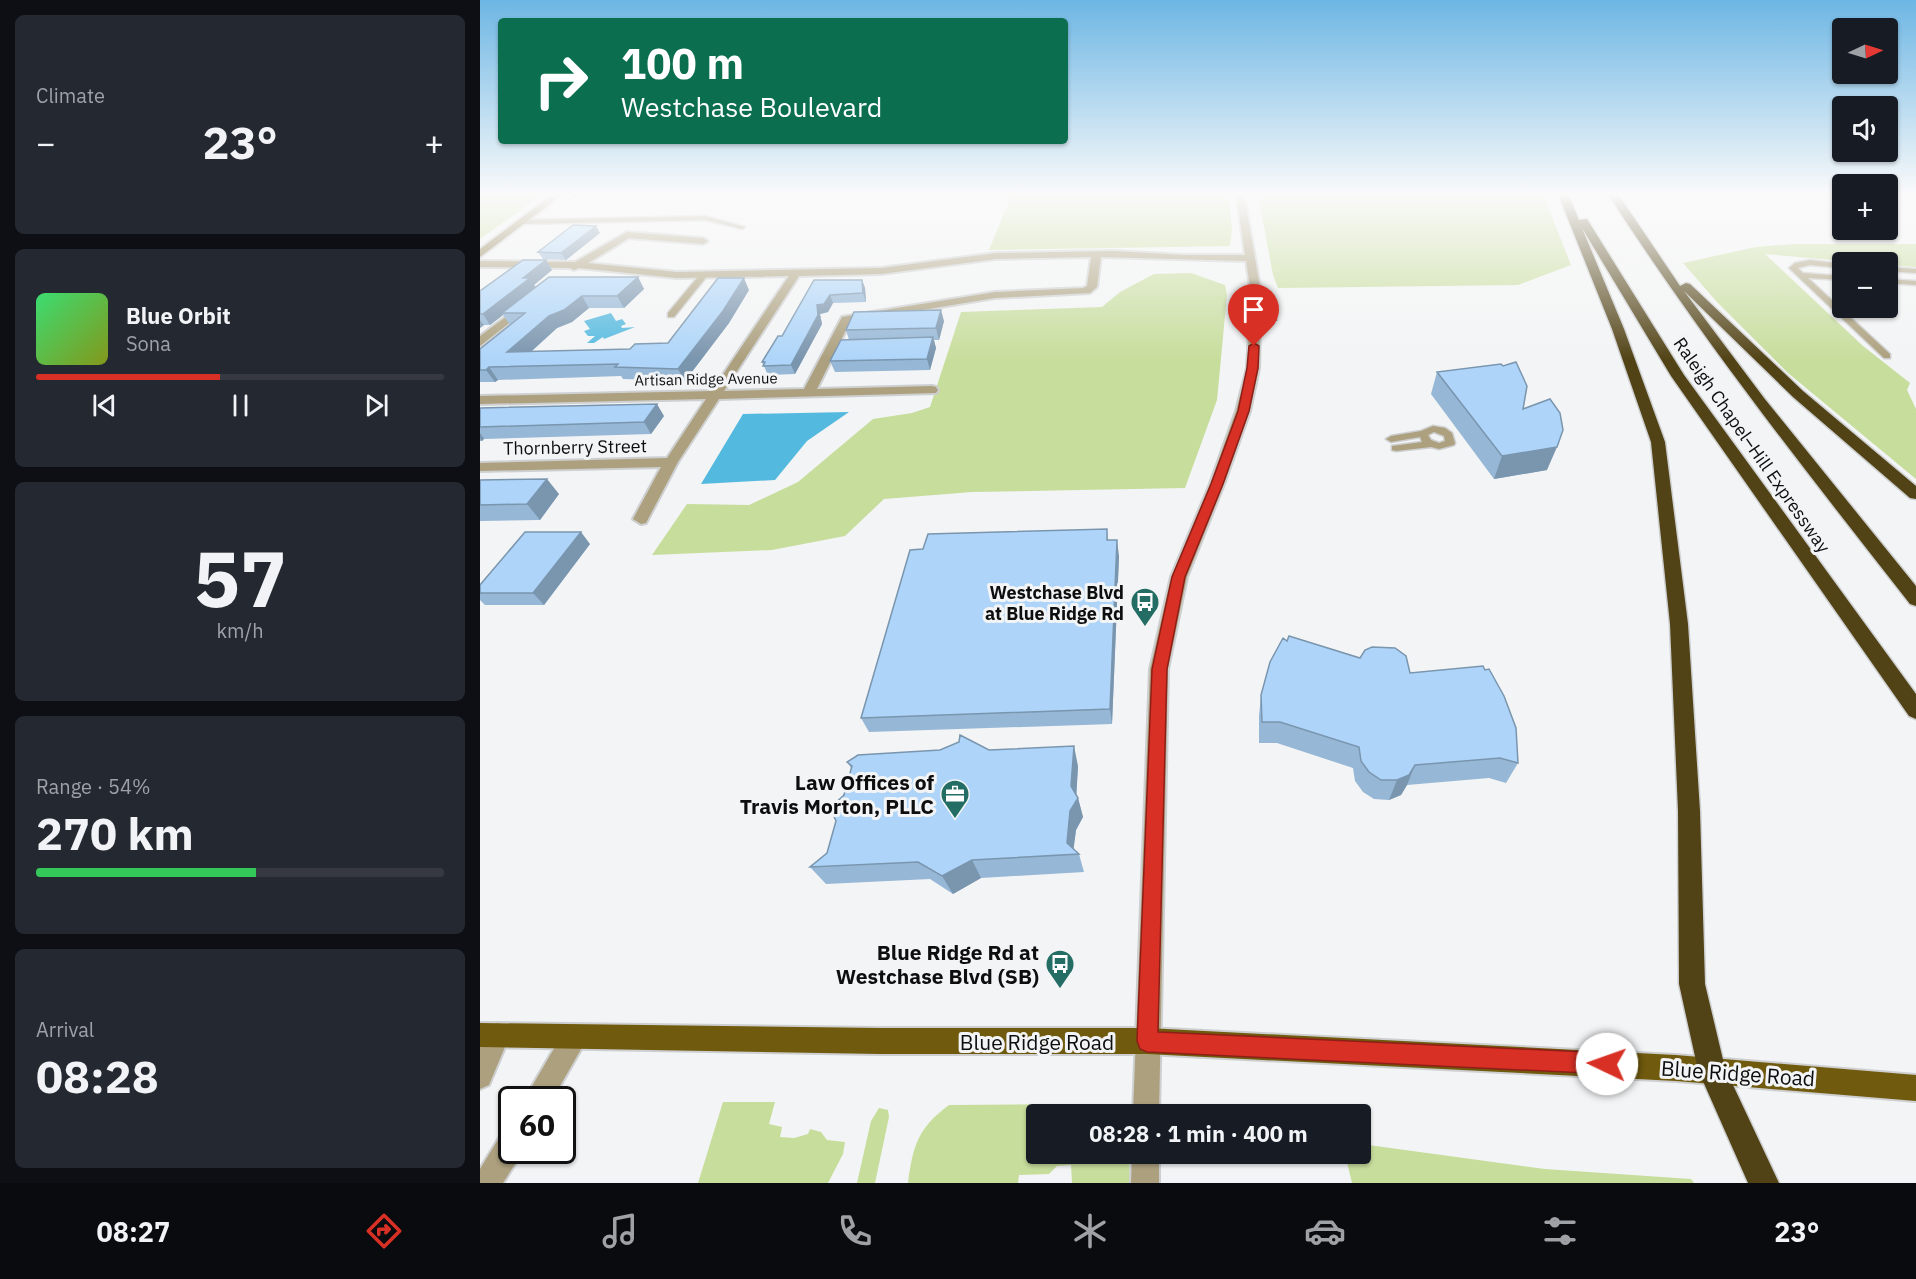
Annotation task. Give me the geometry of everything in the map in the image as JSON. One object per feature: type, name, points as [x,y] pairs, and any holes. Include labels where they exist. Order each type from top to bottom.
[{"type":"highway","points":[[1587,249],[1658,442],[1679,624],[1689,811],[1692,984],[1712,1070],[1764,1183]]},
{"type":"highway","name":"Raleigh Chapel–Hill Expressway","points":[[1599,249],[1678,376],[1916,711]]},
{"type":"highway","name":"Raleigh Chapel–Hill Expressway","points":[[1648,249],[1748,388],[1916,599]]},
{"type":"highway","points":[[1650,249],[1750,352],[1868,456],[1916,494]]},
{"type":"main road","name":"Blue Ridge Road","points":[[489,1035],[890,1042],[1147,1041],[1712,1070],[1916,1088]]},
{"type":"street","points":[[561,276],[604,249]]},
{"type":"street","points":[[1146,1104],[1159,669],[1179,577],[1217,484],[1246,400],[1256,325],[1256,293],[1249,249]]},
{"type":"street","points":[[480,264],[577,266],[648,274],[704,275],[881,271],[985,257],[1096,254],[1250,258]]},
{"type":"street","points":[[809,392],[837,347],[846,319],[850,317],[890,313],[995,295],[1073,293],[1091,289],[1096,254]]},
{"type":"street","points":[[641,519],[671,462],[796,273]]},
{"type":"street","points":[[480,342],[529,302]]},
{"type":"street","name":"Artisan Ridge Avenue","points":[[480,400],[932,390]]},
{"type":"street","name":"Thornberry Street","points":[[480,467],[671,462]]},
{"type":"street","points":[[480,1076],[489,1035]]},
{"type":"street","points":[[545,1086],[575,1037]]},
{"type":"street","points":[[487,1183],[499,1164]]},
{"type":"street","points":[[1145,1183],[1146,1164]]},
{"type":"lane","points":[[1832,266],[1800,264],[1793,268],[1887,356]]},
{"type":"lane","points":[[1898,270],[1916,271]]},
{"type":"lane","points":[[671,315],[704,275]]},
{"type":"lane","points":[[1799,275],[1832,277]]},
{"type":"lane","points":[[1898,282],[1916,284]]},
{"type":"lane","points":[[1437,429],[1446,432],[1451,437],[1450,443],[1444,446],[1429,444],[1394,444],[1437,429]]},
{"type":"lane","points":[[1424,434],[1424,439],[1429,444]]},
{"type":"green space","points":[[1268,249],[1565,249],[1571,265],[1518,285],[1278,288]]},
{"type":"green space","points":[[1746,249],[1916,249],[1916,267],[1898,266],[1898,252],[1832,252],[1832,260],[1765,254],[1863,346],[1910,383],[1907,390],[1916,409],[1916,479],[1788,373],[1717,302],[1683,263]]},
{"type":"green space","points":[[1191,273],[1225,285],[1227,295],[1217,400],[1185,488],[972,492],[884,499],[845,536],[772,550],[652,555],[687,504],[749,505],[798,482],[873,419],[912,413],[930,407],[961,312],[1102,307],[1120,292],[1154,274]]},
{"type":"green space","points":[[723,1102],[775,1102],[769,1124],[782,1127],[780,1137],[794,1138],[808,1134],[810,1129],[821,1132],[827,1140],[845,1142],[843,1154],[828,1183],[698,1183]]},
{"type":"green space","points":[[1026,1104],[1026,1164],[1129,1164],[1130,1183],[1072,1183],[1071,1165],[1057,1166],[1049,1174],[1019,1175],[1018,1183],[908,1183],[912,1158],[919,1138],[930,1122],[949,1105]]},
{"type":"green space","points":[[879,1108],[888,1110],[889,1117],[875,1183],[857,1183],[871,1121]]},
{"type":"green space","points":[[1371,1145],[1545,1169],[1691,1179],[1694,1183],[1352,1183],[1347,1164],[1371,1164]]},
{"type":"water","points":[[611,313],[616,321],[622,319],[626,324],[621,326],[622,328],[635,327],[604,339],[603,337],[594,343],[587,343],[595,336],[588,336],[584,331],[590,329],[584,321]]},
{"type":"water","points":[[849,412],[807,441],[775,480],[701,484],[743,414]]},
{"type":"building","points":[[542,249],[566,249],[561,253],[538,252]]},
{"type":"building","points":[[523,260],[546,260],[523,278],[530,278],[480,314],[480,291]]},
{"type":"building","points":[[549,277],[638,277],[617,296],[582,296],[564,310],[549,316],[507,352],[630,349],[635,344],[668,343],[718,278],[744,278],[723,311],[678,369],[615,367],[618,364],[489,367],[486,370],[480,370],[480,349],[525,313],[502,313]]},
{"type":"building","points":[[814,280],[862,280],[863,293],[830,295],[824,304],[817,305],[818,315],[791,365],[763,366],[765,362],[762,362],[778,336],[782,336]]},
{"type":"building","points":[[941,310],[936,328],[846,330],[854,312]]},
{"type":"building","points":[[933,337],[927,359],[830,361],[841,340]]},
{"type":"building","points":[[1516,362],[1527,386],[1523,409],[1550,399],[1560,413],[1563,430],[1557,447],[1502,456],[1437,372],[1501,364],[1503,366]]},
{"type":"building","points":[[657,404],[644,422],[480,427],[480,408]]},
{"type":"building","points":[[547,479],[527,504],[480,505],[480,480]]},
{"type":"building","points":[[1107,529],[1107,540],[1117,540],[1110,709],[861,718],[910,550],[923,549],[928,534]]},
{"type":"building","points":[[525,532],[581,532],[533,593],[480,593],[480,585]]},
{"type":"building","points":[[1289,636],[1360,658],[1365,650],[1372,647],[1395,648],[1406,656],[1410,673],[1483,666],[1485,670],[1489,669],[1504,696],[1516,728],[1518,763],[1500,758],[1415,765],[1409,775],[1397,780],[1381,780],[1369,772],[1361,761],[1359,747],[1280,722],[1262,722],[1261,695],[1270,662],[1283,638],[1287,641]]},
{"type":"building","points":[[960,735],[989,750],[1074,746],[1071,786],[1078,798],[1070,811],[1067,843],[1079,854],[972,860],[942,876],[918,862],[810,867],[827,853],[836,821],[830,808],[844,795],[852,766],[847,762],[858,755],[940,750],[959,742]]},
{"type":"place","name":"Westchase Blvd at Blue Ridge Rd","points":[[1145,628]]},
{"type":"place","name":"Law Offices of Travis Morton, PLLC","points":[[955,820]]},
{"type":"place","name":"Blue Ridge Rd at Westchase Blvd (SB)","points":[[1060,990]]},
{"type":"route","points":[[1254,346],[1243,411],[1217,484],[1179,577],[1159,669],[1147,1041],[1607,1064]]}]
